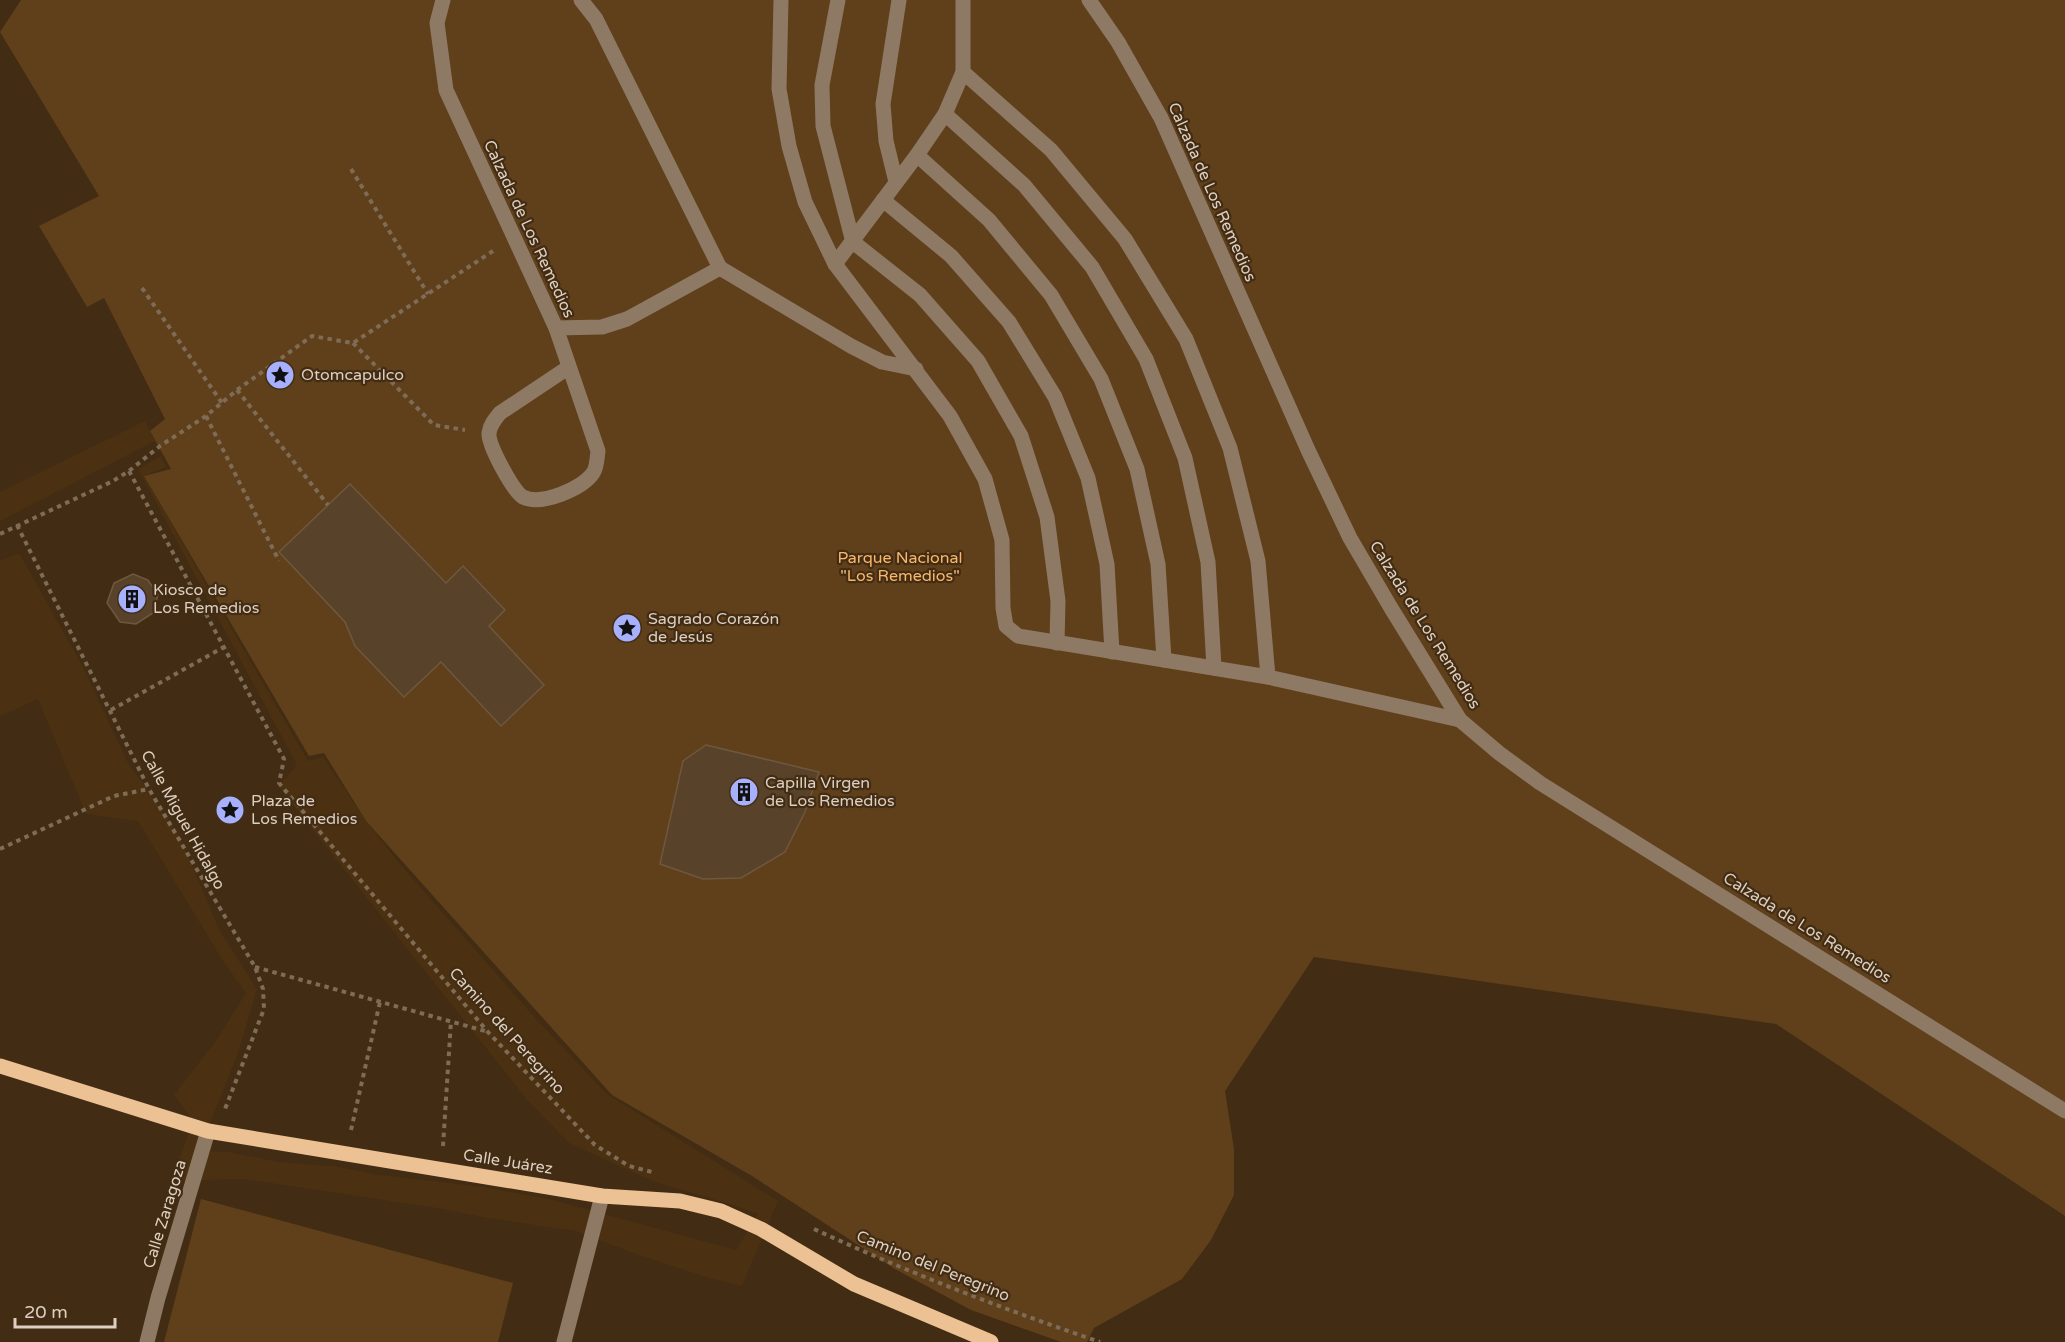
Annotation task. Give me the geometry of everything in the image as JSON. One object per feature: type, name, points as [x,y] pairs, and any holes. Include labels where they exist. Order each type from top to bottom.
[{"type":"main road","name":"Calle Juárez","points":[[0,1066],[212,1131],[602,1196],[680,1201],[721,1210],[761,1229],[854,1284],[991,1342]]},
{"type":"street","name":"Calzada de Los Remedios","points":[[443,0],[437,23],[446,90],[556,328],[597,451],[594,472],[579,487],[544,499],[532,500],[521,496],[514,487],[492,446],[489,434]]},
{"type":"street","points":[[581,0],[596,19],[720,268],[861,352],[882,362],[916,369]]},
{"type":"street","points":[[781,0],[779,89],[789,146],[805,202],[835,264],[950,416],[984,479],[1002,540],[1003,608],[1006,626],[1018,636],[1268,677],[1460,720]]},
{"type":"street","points":[[838,0],[822,85],[823,126],[853,242],[920,295],[978,361],[1021,436],[1047,517],[1058,601],[1057,643]]},
{"type":"street","points":[[896,182],[886,141],[883,104],[899,0]]},
{"type":"street","points":[[835,264],[945,114],[963,72],[963,0]]},
{"type":"street","name":"Calzada de Los Remedios","points":[[1089,0],[1118,42],[1161,118],[1308,450],[1350,538],[1460,720],[1540,783],[2065,1111]]},
{"type":"street","points":[[963,72],[1051,150],[1125,239],[1186,339],[1230,448],[1258,561],[1268,677]]},
{"type":"street","points":[[945,114],[1024,185],[1040,203],[1092,267],[1146,359],[1185,458],[1198,516],[1208,562],[1214,668]]},
{"type":"street","points":[[917,155],[989,220],[1051,295],[1101,378],[1137,469],[1158,564],[1164,660]]},
{"type":"street","points":[[883,200],[951,256],[1009,322],[1055,397],[1088,478],[1105,553],[1112,652]]},
{"type":"street","points":[[556,328],[602,327],[627,319],[720,268]]},
{"type":"street","points":[[489,434],[492,422],[500,413],[569,367]]},
{"type":"street","name":"Calle Zaragoza","points":[[147,1342],[158,1299],[212,1131]]},
{"type":"street","points":[[564,1342],[602,1196]]},
{"type":"path","points":[[351,169],[428,294]]},
{"type":"path","points":[[353,343],[514,237]]},
{"type":"path","points":[[142,288],[222,403]]},
{"type":"path","points":[[0,534],[113,481],[129,471],[156,448],[206,416],[237,390],[312,336],[353,343],[434,425],[489,434]]},
{"type":"path","points":[[237,390],[328,505]]},
{"type":"path","points":[[206,416],[279,561]]},
{"type":"path","name":"Camino del Peregrino","points":[[129,471],[284,759],[279,783],[487,1031],[595,1144],[629,1166],[663,1176]]},
{"type":"path","name":"Calle Miguel Hidalgo","points":[[18,525],[149,789],[255,967],[263,989],[264,1009],[212,1131]]},
{"type":"path","points":[[111,710],[224,647]]},
{"type":"path","points":[[0,849],[114,796],[149,789]]},
{"type":"path","points":[[255,967],[487,1031]]},
{"type":"path","points":[[346,1153],[380,1002]]},
{"type":"path","points":[[441,1169],[451,1021]]},
{"type":"path","name":"Camino del Peregrino","points":[[813,1228],[950,1287],[1100,1342]]},
{"type":"shaded area","points":[[145,421],[155,441],[0,521],[0,492]]},
{"type":"shaded area","points":[[161,456],[166,467],[144,476],[308,761],[323,757],[366,821],[399,863],[537,1020],[607,1094],[778,1201],[742,1286],[709,1278],[636,1254],[576,1231],[244,1179],[171,1181],[193,1121],[174,1095],[215,1042],[246,993],[223,961],[138,821],[86,814],[38,699],[0,716],[0,561],[19,553],[82,665],[128,763],[177,831],[220,931],[257,989],[238,1053],[197,1151],[228,1152],[279,1162],[340,1167],[379,1175],[483,1187],[549,1199],[736,1250],[758,1214],[655,1182],[569,1143],[528,1101],[278,786],[297,765],[138,469]]},
{"type":"green space","name":"Parque Nacional \"Los Remedios\"","points":[[21,0],[2065,0],[2065,1216],[1776,1024],[1314,957],[1225,1091],[1234,1149],[1234,1195],[1211,1240],[1182,1279],[1094,1328],[1087,1342],[1061,1342],[971,1310],[895,1269],[752,1176],[612,1095],[366,821],[324,753],[309,756],[144,476],[171,469],[150,431],[165,419],[104,298],[87,307],[39,226],[99,196],[0,32]]},
{"type":"green space","points":[[201,1199],[513,1283],[498,1342],[164,1342]]},
{"type":"building","points":[[350,484],[446,583],[463,566],[505,610],[489,626],[544,685],[501,726],[441,662],[404,697],[355,646],[345,622],[279,552]]},
{"type":"building","name":"Kiosco de Los Remedios","points":[[133,574],[148,580],[158,595],[153,613],[136,624],[120,622],[107,603],[114,583]]},
{"type":"building","name":"Capilla Virgen de Los Remedios","points":[[706,745],[819,772],[805,812],[785,852],[741,878],[703,879],[660,864],[683,761]]},
{"type":"place","name":"Otomcapulco","points":[[280,375]]},
{"type":"place","name":"Kiosco de Los Remedios","points":[[132,599]]},
{"type":"place","name":"Sagrado Corazón de Jesús","points":[[627,628]]},
{"type":"place","name":"Capilla Virgen de Los Remedios","points":[[744,792]]},
{"type":"place","name":"Plaza de Los Remedios","points":[[230,810]]}]
